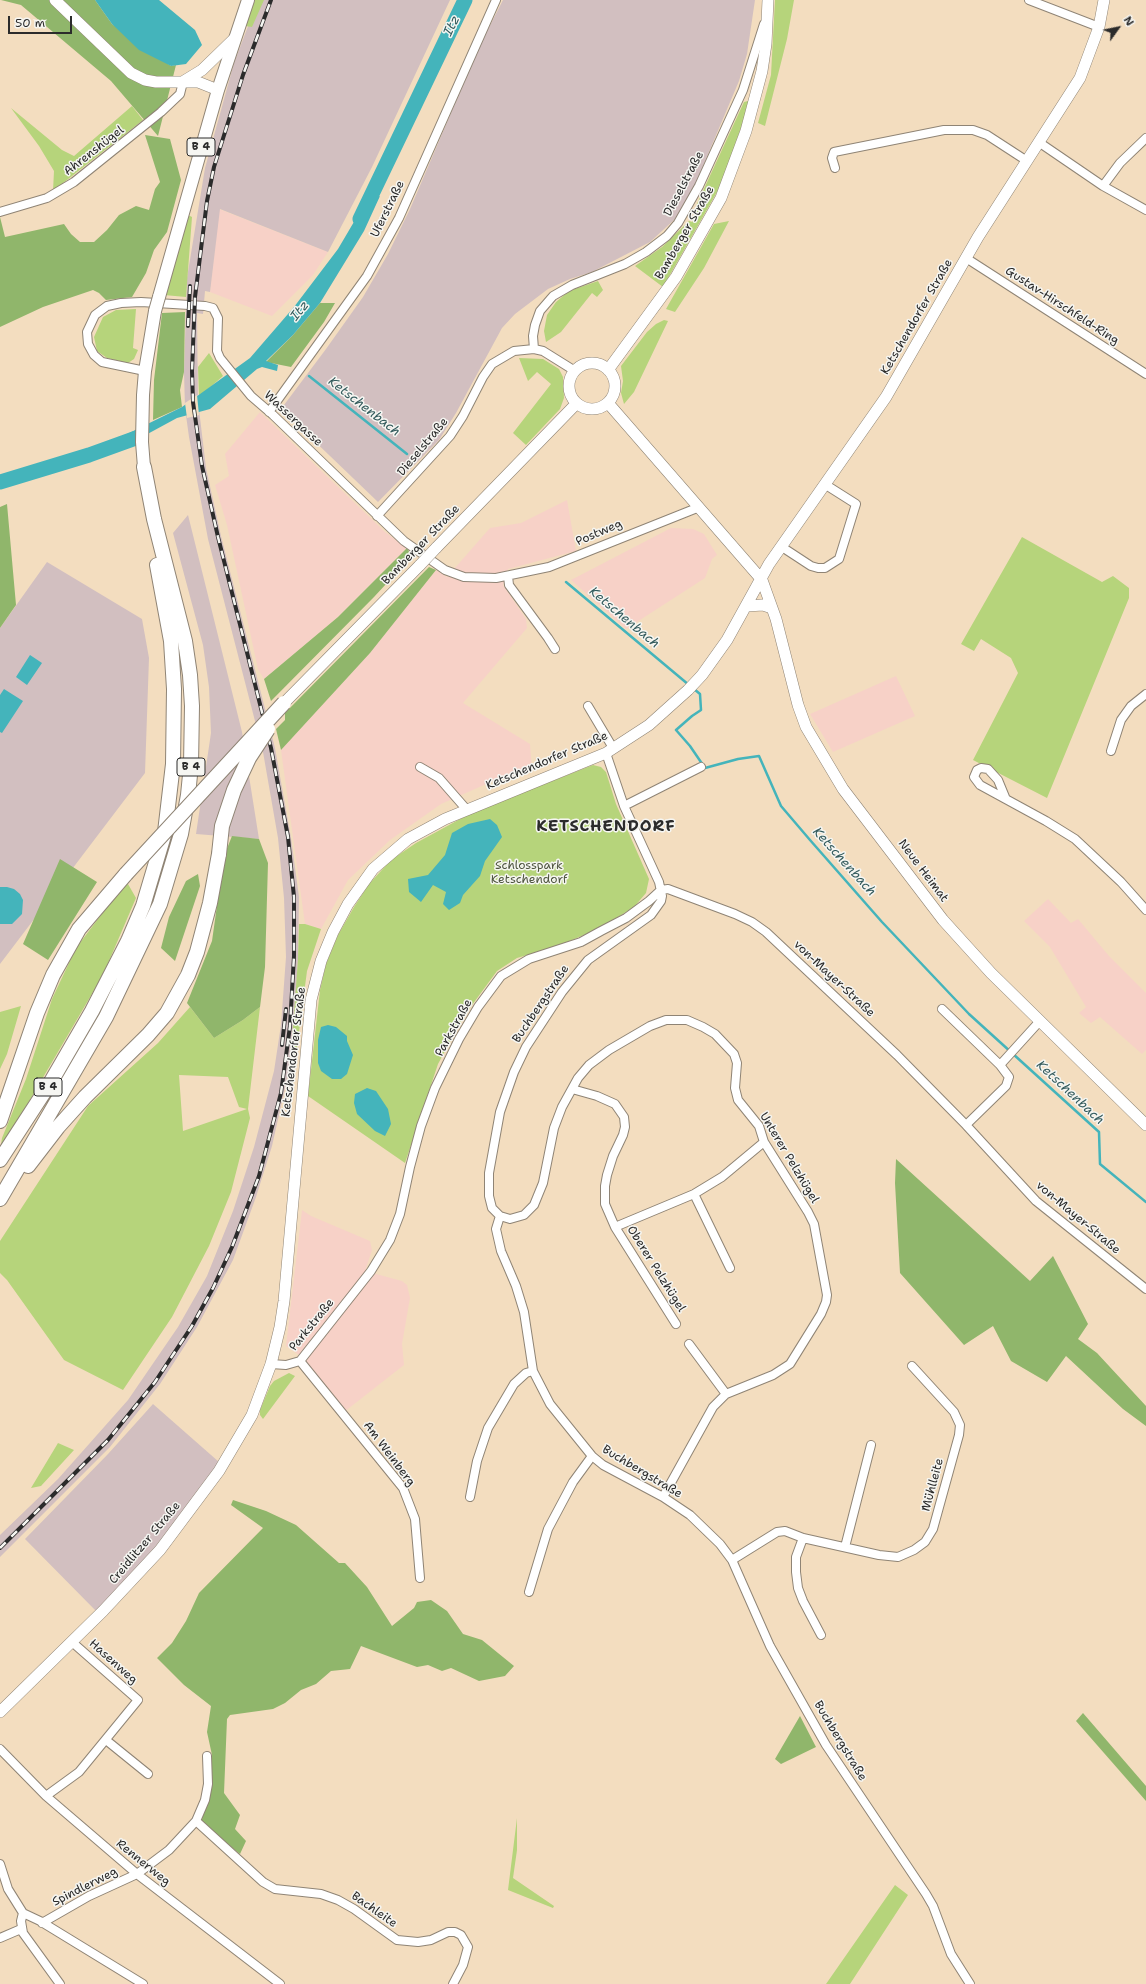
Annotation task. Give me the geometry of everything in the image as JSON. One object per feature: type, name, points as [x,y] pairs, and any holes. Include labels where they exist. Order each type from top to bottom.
[{"type":"highway","name":"B 4","points":[[0,1160],[56,1074],[92,1011],[128,941],[148,892],[165,832],[174,764],[174,689],[171,641],[149,521],[144,467]]},
{"type":"highway","name":"B 4","points":[[0,1199],[106,1017],[160,904],[181,834],[188,795],[191,765],[192,706],[190,675],[185,641],[154,519],[144,467]]},
{"type":"highway","points":[[0,1203],[58,1127],[85,1097],[148,1035],[167,1013],[188,975],[197,952],[210,903],[224,820],[236,784],[249,758],[284,703]]},
{"type":"highway","points":[[0,1121],[37,1013],[53,975],[79,929],[126,874],[284,703]]},
{"type":"main road","name":"B 4","points":[[144,467],[142,442],[143,394],[145,372],[158,297],[218,90],[248,0]]},
{"type":"street","points":[[55,0],[131,73],[145,80],[156,82],[198,82],[218,90]]},
{"type":"street","name":"Uferstraße","points":[[270,412],[367,276],[395,224],[496,0]]},
{"type":"street","points":[[1029,0],[1099,27]]},
{"type":"street","name":"Ketschendorfer Straße","points":[[271,1364],[280,1327],[284,1300],[311,1000],[321,961],[333,932],[348,904],[373,869],[408,839],[445,819],[609,750],[650,725],[691,686],[717,656],[762,580],[769,564],[826,485],[892,388],[966,258],[1080,78],[1099,27],[1104,0]]},
{"type":"street","name":"Dieselstraße","points":[[534,349],[535,325],[540,311],[553,296],[572,285],[625,264],[646,252],[667,236],[688,208],[743,90],[751,69],[768,5]]},
{"type":"street","name":"Bamberger Straße","points":[[608,370],[676,277],[721,198],[746,131],[756,96],[765,50],[768,5]]},
{"type":"street","points":[[183,82],[202,70],[235,38]]},
{"type":"street","name":"Ahrenshügel","points":[[0,212],[47,198],[74,182],[161,112],[180,94],[183,82]]},
{"type":"street","points":[[835,168],[832,158],[834,152],[944,130],[958,129],[973,130],[987,135],[1027,161]]},
{"type":"street","points":[[1103,186],[1120,163],[1146,138]]},
{"type":"street","points":[[1040,143],[1103,186],[1146,210]]},
{"type":"street","name":"Gustav-Hirschfeld-Ring","points":[[966,258],[1146,374]]},
{"type":"street","name":"Wassergasse","points":[[145,372],[102,362],[94,355],[88,344],[87,332],[95,314],[107,306],[121,303],[141,302],[205,306],[212,308],[218,318],[217,350],[224,365],[251,396],[270,412],[377,516],[420,554],[446,570],[464,577],[478,579],[508,576]]},
{"type":"street","name":"Dieselstraße","points":[[377,516],[450,436],[463,416],[483,377],[492,364],[514,351],[534,349],[543,351],[575,371]]},
{"type":"street","points":[[591,363],[600,365],[608,370],[613,377],[615,386],[614,395],[608,403],[601,408],[593,410],[576,404],[568,388],[570,378],[575,371],[582,365],[591,363]]},
{"type":"street","points":[[608,403],[697,508],[762,580]]},
{"type":"street","name":"Bamberger Straße","points":[[284,703],[576,404]]},
{"type":"street","points":[[782,547],[811,566],[818,568],[825,568],[839,559],[856,504],[826,485]]},
{"type":"street","name":"Postweg","points":[[508,576],[549,567],[697,508]]},
{"type":"street","points":[[508,576],[509,585],[548,638],[555,650]]},
{"type":"street","name":"Neue Heimat","points":[[762,580],[772,608],[798,704],[806,727],[832,773],[943,920],[991,973],[1146,1126]]},
{"type":"street","points":[[747,606],[763,605],[772,608]]},
{"type":"street","points":[[1111,751],[1121,720],[1131,706],[1146,694]]},
{"type":"street","points":[[588,706],[609,750],[624,806],[661,890]]},
{"type":"street","points":[[420,766],[439,778],[467,810]]},
{"type":"street","points":[[624,806],[701,767]]},
{"type":"street","points":[[1005,797],[1075,839],[1121,882],[1146,910]]},
{"type":"street","name":"von-Mayer-Straße","points":[[661,890],[673,890],[735,914],[752,922],[766,932],[897,1055],[966,1124],[1036,1201],[1146,1289]]},
{"type":"street","name":"Parkstraße","points":[[271,1364],[286,1365],[300,1361],[371,1271],[390,1240],[400,1214],[421,1126],[439,1081],[459,1039],[478,1007],[501,976],[529,959],[581,942],[602,931],[632,914],[661,890]]},
{"type":"street","name":"Buchbergstraße","points":[[661,890],[661,901],[651,915],[602,949],[588,960],[576,973],[526,1047],[505,1095],[493,1142],[489,1173],[489,1196],[492,1208],[500,1216],[496,1230],[501,1251],[516,1286],[524,1312],[533,1371],[550,1404],[592,1456],[603,1465],[663,1497],[694,1518],[720,1544],[732,1560],[770,1646],[826,1745],[926,1894],[951,1954],[970,1984]]},
{"type":"street","points":[[942,1009],[1008,1074],[1009,1081],[966,1124]]},
{"type":"street","name":"Unterer Pelzhügel","points":[[500,1216],[510,1219],[524,1215],[534,1206],[538,1198],[554,1128],[562,1107],[572,1089],[589,1065],[626,1039],[650,1026],[666,1020],[687,1020],[715,1034],[734,1054],[737,1063],[736,1094],[743,1108],[759,1126],[764,1142],[814,1224],[825,1276],[826,1302],[821,1314],[790,1364],[773,1375],[726,1394],[713,1407],[663,1497]]},
{"type":"street","points":[[1000,1065],[1040,1022]]},
{"type":"street","name":"Oberer Pelzhügel","points":[[572,1089],[597,1096],[615,1104],[624,1117],[625,1127],[623,1136],[613,1156],[605,1186],[605,1204],[615,1227],[676,1324]]},
{"type":"street","name":"Oberer Pelzhügel","points":[[615,1227],[694,1194],[722,1177],[764,1142]]},
{"type":"street","points":[[694,1194],[730,1268]]},
{"type":"street","points":[[689,1344],[726,1394]]},
{"type":"street","name":"Am Weinberg","points":[[300,1361],[403,1488],[415,1519],[420,1578]]},
{"type":"street","name":"Creidlitzer Straße","points":[[0,1712],[113,1601],[160,1550],[219,1472],[252,1414],[271,1364]]},
{"type":"street","name":"Mühlleite","points":[[732,1560],[777,1532],[785,1531],[803,1538],[879,1555],[898,1557],[914,1550],[925,1542],[933,1529],[959,1435],[960,1425],[954,1412],[912,1366]]},
{"type":"street","points":[[470,1497],[477,1461],[488,1428],[514,1384],[526,1373],[533,1371]]},
{"type":"street","points":[[845,1547],[871,1445]]},
{"type":"street","points":[[529,1592],[548,1529],[573,1482],[592,1456]]},
{"type":"street","points":[[803,1538],[796,1557],[798,1588],[803,1601],[821,1635]]},
{"type":"street","name":"Hasenweg","points":[[72,1642],[138,1700],[106,1740]]},
{"type":"street","points":[[46,1796],[79,1772],[106,1740],[148,1774]]},
{"type":"street","name":"Rennerweg","points":[[0,1749],[46,1796],[137,1874],[280,1984]]},
{"type":"street","name":"Spindlerweg","points":[[42,1923],[89,1896],[137,1874],[169,1850],[196,1821],[208,1791],[207,1756]]},
{"type":"street","name":"Bachleite","points":[[196,1821],[263,1882],[275,1889],[321,1894],[338,1900],[354,1909],[397,1940],[425,1941],[448,1932],[455,1932],[461,1935],[468,1947],[463,1965],[453,1984]]},
{"type":"street","points":[[0,1864],[8,1889],[23,1913],[143,1984]]},
{"type":"street","points":[[23,1913],[21,1929],[28,1942],[60,1984]]},
{"type":"street","points":[[0,1938],[21,1929]]},
{"type":"shaded area","points":[[258,0],[450,0],[372,167],[328,252],[220,209],[210,292],[205,291],[203,314],[197,313],[198,401],[206,468],[221,536],[275,748],[291,838],[299,897],[298,959],[294,1028],[288,1075],[272,1146],[256,1197],[233,1260],[197,1327],[160,1384],[110,1447],[0,1557],[0,1535],[58,1479],[128,1400],[178,1327],[207,1276],[233,1211],[254,1147],[274,1071],[281,1025],[286,957],[284,898],[278,838],[263,752],[208,539],[189,437],[185,408],[184,372],[187,278],[205,168],[234,63]]},
{"type":"shaded area","points":[[503,0],[755,0],[747,54],[739,81],[692,192],[675,219],[650,242],[592,272],[570,279],[548,289],[515,314],[502,328],[456,413],[439,440],[378,502],[281,409],[363,297],[388,254],[410,209],[480,45]]},
{"type":"shaded area","points":[[219,209],[328,252],[313,275],[272,316],[210,292]]},
{"type":"shaded area","points":[[260,412],[385,532],[407,548],[338,617],[264,679],[258,669],[227,525],[215,485],[229,476],[225,454]]},
{"type":"shaded area","points":[[567,500],[576,551],[508,569],[503,585],[526,619],[527,628],[463,703],[530,744],[532,771],[493,781],[441,804],[390,840],[348,880],[321,929],[305,924],[281,750],[370,653],[436,570],[447,577],[490,528],[521,523]]},
{"type":"shaded area","points":[[188,515],[242,732],[259,839],[196,834],[211,733],[209,687],[203,645],[173,533]]},
{"type":"shaded area","points":[[671,528],[693,529],[704,534],[717,555],[712,559],[705,578],[626,629],[571,580]]},
{"type":"shaded area","points":[[47,562],[142,619],[149,658],[145,773],[0,964],[0,628]]},
{"type":"shaded area","points":[[896,676],[915,716],[833,752],[810,714]]},
{"type":"shaded area","points":[[1048,899],[1071,923],[1078,919],[1109,956],[1146,993],[1146,1050],[1142,1054],[1100,1017],[1091,1023],[1079,1013],[1086,1007],[1050,947],[1024,921]]},
{"type":"shaded area","points":[[302,1210],[311,1216],[370,1241],[372,1250],[365,1271],[402,1281],[407,1285],[410,1298],[402,1344],[404,1365],[344,1412],[299,1355],[286,1346]]},
{"type":"shaded area","points":[[153,1404],[219,1462],[148,1557],[96,1611],[25,1539],[108,1454]]},
{"type":"green space","points":[[1,0],[95,0],[112,24],[171,66],[176,65],[158,136],[111,81],[21,5]]},
{"type":"green space","points":[[255,0],[264,0],[252,27],[245,26]]},
{"type":"green space","points":[[775,0],[794,0],[787,39],[765,126],[758,123],[771,75]]},
{"type":"green space","points":[[748,101],[749,105],[721,185],[663,287],[635,266],[662,247],[689,221],[692,222],[697,213],[696,206],[744,102]]},
{"type":"green space","points":[[132,106],[143,120],[53,191],[54,171],[39,146],[11,108],[62,150],[74,156]]},
{"type":"green space","points":[[145,135],[170,139],[181,180],[167,232],[154,250],[146,273],[132,297],[106,300],[99,293],[93,290],[43,307],[0,327],[0,217],[5,237],[64,224],[71,234],[80,242],[94,242],[107,230],[119,215],[136,206],[149,210],[155,189],[160,182]]},
{"type":"green space","points":[[188,215],[192,217],[186,297],[164,295]]},
{"type":"green space","points":[[729,221],[704,268],[675,312],[666,309],[714,224]]},
{"type":"green space","points":[[598,281],[603,290],[597,297],[592,293],[561,332],[546,342],[544,331],[547,315],[556,302],[569,291]]},
{"type":"green space","points":[[320,303],[335,303],[324,322],[291,367],[266,362],[293,335]]},
{"type":"green space","points":[[136,309],[133,348],[138,350],[134,359],[128,363],[107,358],[97,351],[94,337],[103,317],[116,310]]},
{"type":"green space","points":[[185,312],[184,372],[180,390],[182,407],[153,420],[154,380],[162,313]]},
{"type":"green space","points":[[664,320],[668,321],[634,392],[624,404],[621,393],[623,381],[621,366],[647,332],[656,324]]},
{"type":"green space","points":[[209,353],[223,376],[199,397],[198,367]]},
{"type":"green space","points":[[519,358],[543,359],[559,369],[563,377],[564,398],[560,409],[526,445],[513,433],[551,384],[537,372],[528,381]]},
{"type":"green space","points":[[7,504],[16,605],[0,628],[0,507]]},
{"type":"green space","points":[[1022,537],[1102,582],[1113,576],[1129,588],[1129,598],[1047,798],[973,760],[1018,673],[1011,658],[981,639],[974,651],[961,644]]},
{"type":"green space","points":[[407,548],[412,556],[374,597],[271,701],[264,679],[338,617]]},
{"type":"green space","points":[[429,567],[436,570],[370,653],[281,750],[276,729],[285,720],[285,713]]},
{"type":"green space","name":"Schlosspark Ketschendorf","points":[[593,765],[601,767],[606,772],[616,804],[649,879],[646,893],[634,907],[600,928],[558,946],[517,958],[497,971],[464,1016],[438,1064],[405,1163],[308,1096],[320,990],[326,964],[338,935],[369,884],[391,860],[416,843],[473,812]]},
{"type":"green space","points":[[232,836],[259,839],[268,863],[265,967],[260,1007],[243,1020],[214,1038],[187,1003],[212,941],[224,856]]},
{"type":"green space","points":[[60,859],[97,882],[48,960],[23,944]]},
{"type":"green space","points":[[198,874],[200,886],[175,961],[161,948],[169,917],[186,881]]},
{"type":"green space","points":[[128,884],[136,898],[103,975],[0,1151],[2,1138],[26,1079],[52,999],[76,948],[123,886]]},
{"type":"green space","points":[[299,924],[305,924],[321,929],[307,971],[296,1055],[291,1054]]},
{"type":"green space","points":[[21,1006],[7,1054],[0,1069],[0,1012]]},
{"type":"green space","points":[[190,1007],[214,1038],[243,1020],[260,1007],[248,1109],[250,1118],[231,1192],[209,1246],[172,1317],[123,1390],[64,1360],[7,1280],[0,1273],[0,1241],[88,1106],[158,1043]],"holes":[[[179,1075],[228,1077],[239,1107],[247,1109],[183,1131]]]},
{"type":"green space","points":[[896,1159],[1030,1281],[1053,1256],[1088,1324],[1078,1339],[1097,1353],[1146,1406],[1146,1426],[1123,1409],[1066,1356],[1047,1382],[1011,1361],[993,1326],[964,1345],[900,1273],[895,1183]]},
{"type":"green space","points":[[289,1373],[295,1376],[263,1419],[260,1415],[260,1410],[270,1386],[274,1381]]},
{"type":"green space","points":[[58,1443],[74,1450],[41,1486],[31,1488]]},
{"type":"green space","points":[[233,1500],[266,1511],[296,1525],[339,1563],[345,1563],[367,1587],[392,1626],[414,1608],[417,1602],[431,1600],[447,1611],[463,1634],[482,1640],[514,1666],[505,1676],[479,1681],[451,1668],[442,1671],[428,1665],[417,1667],[361,1646],[350,1669],[331,1671],[316,1684],[301,1690],[285,1703],[273,1709],[230,1715],[227,1719],[224,1793],[240,1815],[235,1829],[246,1841],[240,1854],[201,1823],[211,1786],[212,1755],[207,1732],[211,1706],[184,1685],[157,1658],[172,1643],[186,1621],[199,1593],[263,1528],[231,1505]]},
{"type":"green space","points":[[1083,1713],[1146,1786],[1146,1801],[1076,1721]]},
{"type":"green space","points":[[800,1716],[816,1747],[781,1764],[775,1759]]},
{"type":"green space","points":[[517,1818],[517,1850],[513,1878],[554,1906],[553,1908],[508,1890]]},
{"type":"green space","points":[[895,1885],[908,1895],[850,1984],[826,1984]]},
{"type":"water","points":[[95,0],[159,0],[195,30],[202,45],[186,64],[171,66],[139,50],[112,24]]},
{"type":"water","points":[[380,196],[364,231],[320,303],[293,335],[266,361],[278,365],[277,371],[262,367],[257,369],[210,409],[177,418],[118,450],[115,440],[182,407],[250,358],[294,307],[338,249],[358,215],[361,204]]},
{"type":"water","points":[[30,655],[42,663],[27,685],[16,677]]},
{"type":"water","points":[[4,689],[23,701],[2,733],[0,732],[0,695]]},
{"type":"water","points":[[490,819],[497,825],[502,837],[485,861],[480,876],[463,895],[460,903],[449,910],[443,904],[446,892],[433,885],[421,902],[409,892],[408,879],[428,875],[445,855],[452,833],[468,824]]},
{"type":"water","points":[[0,887],[14,889],[20,894],[23,900],[22,914],[12,924],[0,924]]},
{"type":"water","points":[[328,1025],[336,1027],[347,1036],[347,1041],[353,1055],[347,1074],[341,1079],[332,1079],[321,1071],[318,1063],[318,1040],[321,1027]]},
{"type":"water","points":[[367,1088],[376,1091],[388,1109],[391,1124],[385,1136],[375,1131],[357,1114],[354,1103],[355,1094]]},
{"type":"pier","points":[[197,395],[199,415],[187,418],[185,403]]},
{"type":"waterway","name":"Itz","points":[[360,219],[465,0]]},
{"type":"waterway","name":"Ketschenbach","points":[[309,376],[407,454]]},
{"type":"waterway","name":"Itz","points":[[0,482],[89,455],[136,438]]},
{"type":"waterway","name":"Ketschenbach","points":[[566,582],[689,685]]},
{"type":"waterway","name":"Ketschenbach","points":[[694,689],[700,694],[701,710],[676,730],[690,746],[705,768],[738,759],[759,756],[781,806],[810,840],[882,922],[969,1014],[1099,1132],[1100,1164],[1146,1202]]},
{"type":"railway","points":[[0,1548],[108,1440],[155,1382],[192,1326],[213,1288],[232,1247],[259,1176],[281,1093],[290,1026],[294,956],[294,897],[288,837],[271,748],[218,537],[202,466],[193,402],[192,371],[195,297],[207,201],[214,167],[243,75],[271,0]]},
{"type":"railway","points":[[188,326],[190,286]]},
{"type":"railway","points":[[282,1045],[286,1009]]},
{"type":"district","name":"KETSCHENDORF","points":[[606,827]]}]
